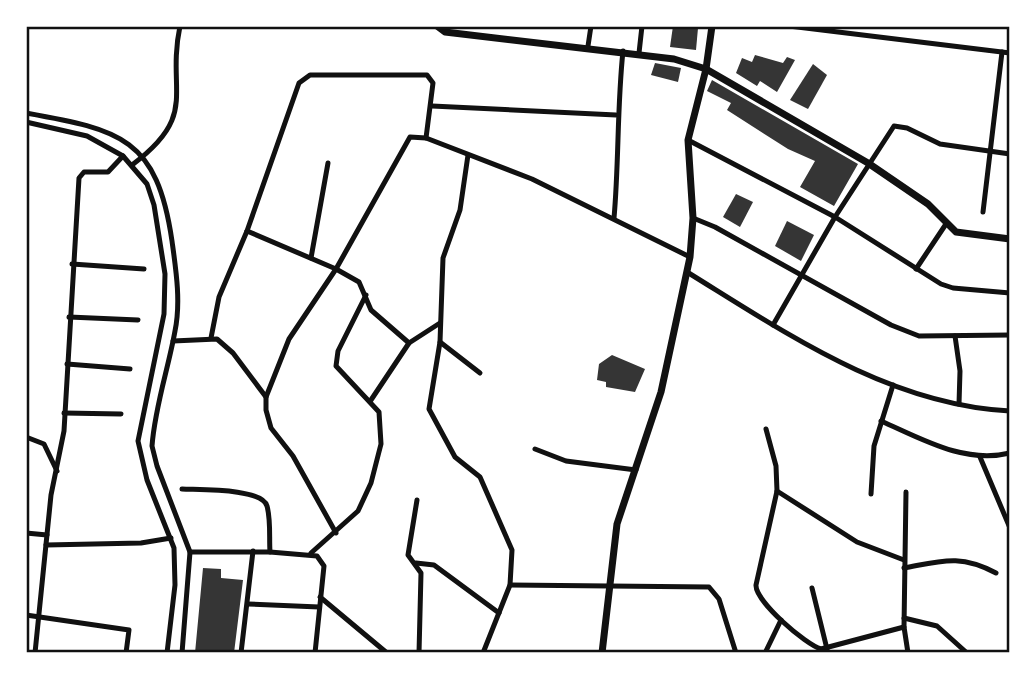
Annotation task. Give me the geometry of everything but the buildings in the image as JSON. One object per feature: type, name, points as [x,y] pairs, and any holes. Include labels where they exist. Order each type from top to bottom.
[{"type":"street","points":[[132,165],[159,142],[175,117],[180,26]]},
{"type":"street","points":[[437,26],[445,32],[639,53],[674,59],[706,69],[869,163],[929,204],[946,224],[967,235],[1010,239]]},
{"type":"street","points":[[589,47],[591,26]]},
{"type":"street","points":[[639,53],[642,26]]},
{"type":"street","points":[[602,653],[617,524],[661,393],[690,257],[693,218],[688,139],[706,69],[712,26]]},
{"type":"street","points":[[789,26],[1010,53]]},
{"type":"street","points":[[863,35],[864,26]]},
{"type":"street","points":[[614,218],[618,171],[617,115],[623,51]]},
{"type":"street","points":[[983,212],[1002,52]]},
{"type":"street","points":[[212,338],[219,297],[247,231],[299,83],[304,78],[310,75],[421,74],[433,83],[426,138]]},
{"type":"street","points":[[432,106],[617,115]]},
{"type":"street","points":[[26,113],[58,118],[119,137],[143,157],[163,192],[177,308],[152,446],[190,552],[182,653]]},
{"type":"street","points":[[26,122],[87,136],[123,156],[147,184],[165,274],[164,314],[138,441],[147,480],[171,538],[175,573],[167,653]]},
{"type":"street","points":[[772,325],[890,130],[899,126],[940,144],[1010,154]]},
{"type":"street","points":[[336,533],[293,456],[271,428],[266,397],[289,339],[336,269],[406,141],[416,136],[426,138],[532,179],[690,257]]},
{"type":"street","points":[[688,139],[835,218],[916,269],[953,288],[1010,293]]},
{"type":"street","points":[[468,155],[460,210],[443,258],[440,342],[429,403],[430,415],[455,457],[480,477],[512,550],[510,585],[484,653]]},
{"type":"street","points":[[35,653],[47,535],[64,413],[80,174],[108,172],[123,156]]},
{"type":"street","points":[[311,258],[328,163]]},
{"type":"street","points":[[693,218],[715,227],[891,325],[919,336],[1009,335],[1010,327]]},
{"type":"street","points":[[916,269],[946,224]]},
{"type":"street","points":[[247,231],[336,269],[359,282],[371,310],[409,343]]},
{"type":"street","points":[[72,264],[144,269]]},
{"type":"street","points":[[687,272],[833,361],[892,385],[959,404],[1010,411]]},
{"type":"street","points":[[311,553],[358,511],[371,483],[382,428],[379,412],[371,400],[336,366],[338,351],[366,295]]},
{"type":"street","points":[[69,317],[138,320]]},
{"type":"street","points":[[371,400],[409,343],[440,323]]},
{"type":"street","points":[[955,336],[960,371],[959,404]]},
{"type":"street","points":[[173,341],[212,338],[233,353],[266,397]]},
{"type":"street","points":[[440,342],[480,373]]},
{"type":"street","points":[[67,364],[130,369]]},
{"type":"street","points":[[870,494],[874,446],[892,385]]},
{"type":"street","points":[[64,413],[121,414]]},
{"type":"street","points":[[881,422],[953,451],[980,457],[1010,453]]},
{"type":"street","points":[[766,429],[776,466],[777,491],[755,592],[781,620],[816,648],[827,649],[904,627]]},
{"type":"street","points":[[26,437],[44,444],[57,471]]},
{"type":"street","points":[[535,449],[566,461],[636,470]]},
{"type":"street","points":[[980,457],[1010,527]]},
{"type":"street","points":[[182,489],[244,493],[262,500],[267,507],[270,551]]},
{"type":"street","points":[[777,491],[857,542],[904,560]]},
{"type":"street","points":[[906,492],[904,627],[908,653]]},
{"type":"street","points":[[417,500],[408,551],[409,558],[421,573],[419,653]]},
{"type":"street","points":[[26,533],[47,535]]},
{"type":"street","points":[[46,545],[141,543],[171,538]]},
{"type":"street","points":[[241,653],[253,551]]},
{"type":"street","points":[[190,552],[270,551],[311,553],[317,556],[324,566],[315,653]]},
{"type":"street","points":[[904,568],[953,559],[975,562],[996,573]]},
{"type":"street","points":[[416,564],[434,565],[499,613]]},
{"type":"street","points":[[510,585],[709,587],[719,599],[736,653]]},
{"type":"street","points":[[812,588],[827,649]]},
{"type":"street","points":[[320,597],[387,653]]},
{"type":"street","points":[[248,604],[319,607]]},
{"type":"street","points":[[26,615],[129,630],[126,653]]},
{"type":"street","points":[[904,618],[937,626],[967,653]]},
{"type":"street","points":[[765,653],[781,620]]}]
